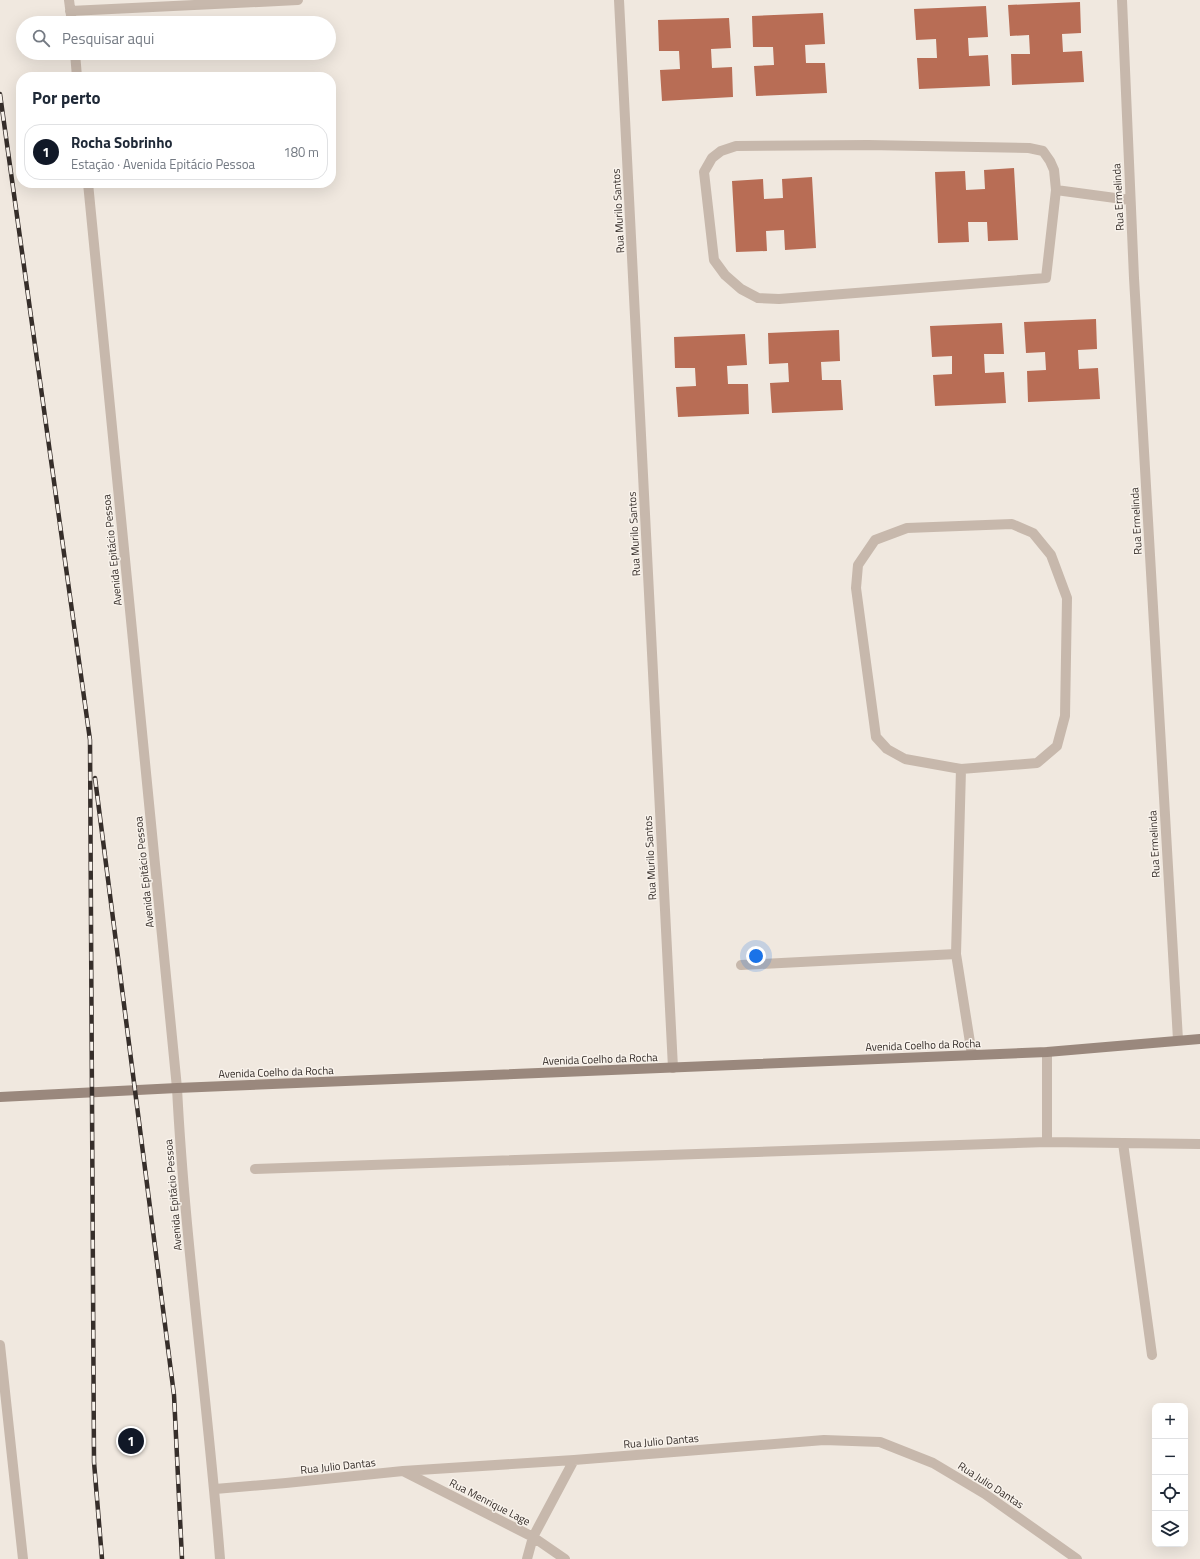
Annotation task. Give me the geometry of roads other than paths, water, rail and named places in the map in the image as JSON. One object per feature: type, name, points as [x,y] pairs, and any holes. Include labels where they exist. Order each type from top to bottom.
[{"type":"main road","name":"Avenida Coelho da Rocha","points":[[0,1097],[177,1088],[1047,1052],[1200,1039]]},
{"type":"street","points":[[69,0],[71,16]]},
{"type":"street","points":[[70,11],[298,0]]},
{"type":"street","name":"Rua Murilo Santos","points":[[619,0],[673,1068]]},
{"type":"street","name":"Rua Ermelinda","points":[[1122,0],[1130,200],[1178,1040]]},
{"type":"street","points":[[76,60],[77,72]]},
{"type":"street","points":[[868,145],[1029,148],[1042,151],[1050,161],[1054,170],[1056,190],[1046,278],[779,299],[758,298],[741,289],[725,275],[714,260],[704,172],[712,158],[721,152],[736,146],[868,145]]},
{"type":"street","name":"Avenida Epitácio Pessoa","points":[[88,188],[177,1088],[181,1162],[215,1489],[220,1559]]},
{"type":"street","points":[[1056,190],[1130,200]]},
{"type":"street","points":[[1012,524],[1033,533],[1051,555],[1067,598],[1065,716],[1057,746],[1037,763],[961,769],[904,759],[887,749],[876,737],[856,588],[858,565],[875,540],[906,528],[1012,524]]},
{"type":"street","points":[[961,769],[956,954],[972,1055]]},
{"type":"street","points":[[741,965],[956,954]]},
{"type":"street","points":[[1047,1052],[1047,1142]]},
{"type":"street","points":[[255,1169],[1047,1142],[1200,1144]]},
{"type":"street","points":[[1123,1143],[1152,1355]]},
{"type":"street","points":[[0,1345],[23,1559]]},
{"type":"street","name":"Rua Julio Dantas","points":[[215,1489],[403,1471],[574,1460],[824,1440],[880,1442],[940,1467],[986,1494],[1077,1559]]},
{"type":"street","points":[[527,1559],[532,1537],[574,1460]]},
{"type":"street","name":"Rua Menrique Lage","points":[[403,1471],[532,1537],[565,1559]]},
{"type":"railway","points":[[0,94],[90,740],[94,1462],[102,1559]]},
{"type":"railway","points":[[95,778],[174,1395],[182,1559]]},
{"type":"place","name":"Rocha Sobrinho","points":[[131,1441]]}]
